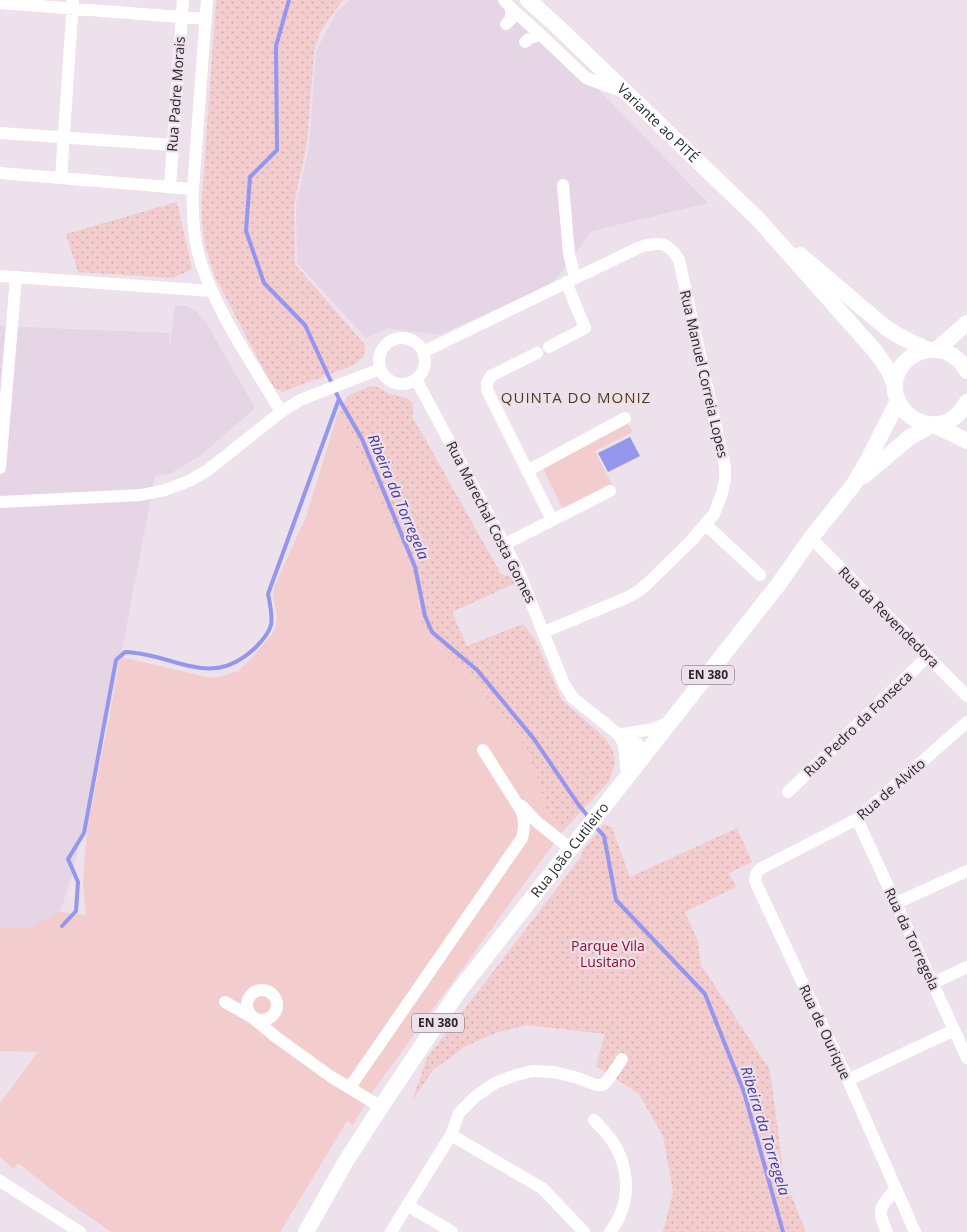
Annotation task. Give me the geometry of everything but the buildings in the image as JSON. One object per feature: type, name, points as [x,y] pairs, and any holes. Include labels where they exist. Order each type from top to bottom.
[{"type":"main road","name":"Variante ao PITÉ","points":[[528,0],[759,220],[885,327],[899,336],[932,350],[954,356],[967,371]]},
{"type":"main road","name":"Variante ao PITÉ","points":[[533,0],[556,25]]},
{"type":"main road","name":"Variante ao PITÉ","points":[[759,220],[875,351],[889,371],[903,410],[911,418],[921,423],[933,425]]},
{"type":"main road","name":"Rua João Cutileiro","points":[[306,1232],[346,1161],[458,992],[778,585],[854,484],[874,450],[897,393],[897,375],[906,362],[918,353],[932,350],[967,323]]},
{"type":"main road","name":"Rua João Cutileiro","points":[[854,484],[910,436],[933,425],[946,423],[956,417],[963,410],[967,402]]},
{"type":"main road","points":[[933,425],[967,441]]},
{"type":"street","name":"Rua Padre Morais","points":[[170,187],[183,0]]},
{"type":"street","points":[[207,0],[193,189],[192,214],[195,237],[202,265],[215,300],[280,412]]},
{"type":"street","points":[[0,3],[73,4],[206,19]]},
{"type":"street","points":[[61,178],[73,4]]},
{"type":"street","points":[[506,24],[511,19],[508,4]]},
{"type":"street","points":[[508,4],[586,78],[627,93]]},
{"type":"street","points":[[525,42],[537,35],[542,36]]},
{"type":"street","points":[[0,133],[173,145]]},
{"type":"street","points":[[0,173],[193,189]]},
{"type":"street","points":[[549,347],[585,328],[570,280],[563,185]]},
{"type":"street","name":"Rua Manuel Correia Lopes","points":[[544,632],[639,591],[691,541],[714,514],[725,480],[725,467],[678,260],[674,252],[668,246],[651,244],[640,247],[570,280]]},
{"type":"street","points":[[0,276],[212,291]]},
{"type":"street","points":[[0,468],[6,319],[16,277]]},
{"type":"street","points":[[423,352],[570,280]]},
{"type":"street","points":[[397,338],[407,338],[417,343],[423,352],[425,364],[423,370],[416,379],[408,383],[399,384],[391,381],[384,376],[380,369],[381,350],[387,343],[397,338]]},
{"type":"street","points":[[537,353],[491,376],[487,383],[487,390],[489,398],[552,520]]},
{"type":"street","points":[[0,502],[141,495],[165,490],[189,481],[208,470],[280,412],[300,400],[316,392],[380,369]]},
{"type":"street","name":"Rua Marechal Costa Gomes","points":[[416,379],[518,570],[564,684],[573,698],[621,738],[633,738],[641,746],[643,758]]},
{"type":"street","points":[[527,471],[625,418]]},
{"type":"street","points":[[505,544],[610,491]]},
{"type":"street","points":[[705,524],[760,575]]},
{"type":"street","name":"Rua da Revendedora","points":[[812,538],[967,696]]},
{"type":"street","name":"Rua Pedro da Fonseca","points":[[788,792],[928,656]]},
{"type":"street","points":[[627,778],[621,738],[653,729],[671,721]]},
{"type":"street","name":"Rua de Alvito","points":[[756,874],[760,869],[857,819],[967,722]]},
{"type":"street","points":[[483,750],[516,800],[525,820],[522,838]]},
{"type":"street","points":[[516,800],[544,828],[571,849]]},
{"type":"street","name":"Rua da Torregela","points":[[857,819],[967,1058]]},
{"type":"street","points":[[350,1087],[522,838],[527,832],[544,828]]},
{"type":"street","points":[[896,903],[967,871]]},
{"type":"street","name":"Rua de Ourique","points":[[756,874],[756,881],[848,1080],[915,1232]]},
{"type":"street","points":[[933,983],[967,967]]},
{"type":"street","points":[[226,1002],[253,1018],[330,1076],[381,1107]]},
{"type":"street","points":[[848,1080],[954,1030]]},
{"type":"street","points":[[391,1232],[451,1135],[459,1113],[476,1096],[495,1083],[513,1076],[532,1072],[554,1072],[596,1085],[602,1085],[608,1080],[622,1059]]},
{"type":"street","points":[[594,1120],[614,1143],[623,1160],[626,1183],[624,1202],[620,1215],[610,1232]]},
{"type":"street","points":[[451,1135],[542,1188],[584,1232]]},
{"type":"street","points":[[0,1181],[80,1232]]},
{"type":"street","points":[[887,1232],[880,1217],[880,1209],[895,1189]]},
{"type":"street","points":[[407,1205],[452,1232]]},
{"type":"shaded area","points":[[350,0],[512,0],[708,203],[592,231],[553,283],[440,335],[387,328],[366,338],[297,263],[296,205],[309,147],[316,51],[336,13]]},
{"type":"shaded area","points":[[175,306],[188,306],[196,311],[205,321],[255,408],[200,456],[171,473],[155,476],[119,666],[71,879],[60,912],[30,928],[0,927],[0,326],[169,333],[170,346]]},
{"type":"green space","points":[[216,0],[343,0],[321,31],[314,52],[307,143],[294,205],[295,264],[365,345],[364,356],[354,365],[282,392],[274,387],[266,374],[215,277],[205,245],[202,223],[202,199]]},
{"type":"green space","points":[[177,202],[192,269],[173,278],[78,272],[66,234]]},
{"type":"green space","points":[[372,386],[411,401],[413,405],[412,417],[501,574],[511,577],[514,584],[452,612],[467,646],[523,624],[535,639],[562,700],[606,739],[613,751],[615,763],[609,781],[562,832],[546,810],[541,787],[526,748],[512,727],[474,682],[447,657],[424,628],[418,590],[409,561],[371,483],[349,431],[338,413],[349,395]]},
{"type":"green space","points":[[338,413],[349,431],[371,483],[409,561],[418,590],[419,606],[431,638],[447,657],[474,682],[512,727],[526,748],[541,787],[546,810],[562,832],[373,1091],[353,1125],[347,1121],[280,1232],[111,1232],[18,1163],[14,1169],[0,1157],[0,1103],[38,1052],[0,1051],[0,927],[30,928],[60,912],[86,915],[83,883],[87,830],[121,657],[211,678],[238,671],[273,633],[277,617],[273,597],[274,587],[306,517]]},
{"type":"green space","points":[[628,424],[633,432],[595,451],[613,487],[564,511],[542,467]]},
{"type":"green space","name":"Parque Vila Lusitano","points":[[604,824],[612,828],[630,877],[737,828],[752,862],[729,873],[736,887],[685,912],[698,941],[701,965],[770,1070],[784,1177],[806,1232],[663,1232],[673,1192],[663,1136],[639,1094],[596,1066],[605,1034],[527,1025],[496,1033],[466,1046],[433,1070],[412,1101],[427,1058],[581,857],[583,850]]},
{"type":"water","points":[[630,437],[640,456],[608,472],[598,453]]},
{"type":"waterway","name":"Ribeira da Torregela","points":[[289,0],[276,46],[277,150],[250,177],[246,231],[264,283],[305,325],[339,399],[362,439],[415,567],[425,616],[432,632],[477,670],[534,739],[590,819]]},
{"type":"waterway","points":[[62,926],[76,911],[78,882],[68,859],[84,833],[116,660],[125,652],[144,654],[193,667],[224,667],[240,660],[262,640],[270,628],[272,617],[268,594],[339,399]]},
{"type":"waterway","name":"Ribeira da Torregela","points":[[594,825],[604,836],[616,900],[705,994],[744,1092],[783,1232]]},
{"type":"district","name":"QUINTA DO MONIZ","points":[[576,398]]}]
